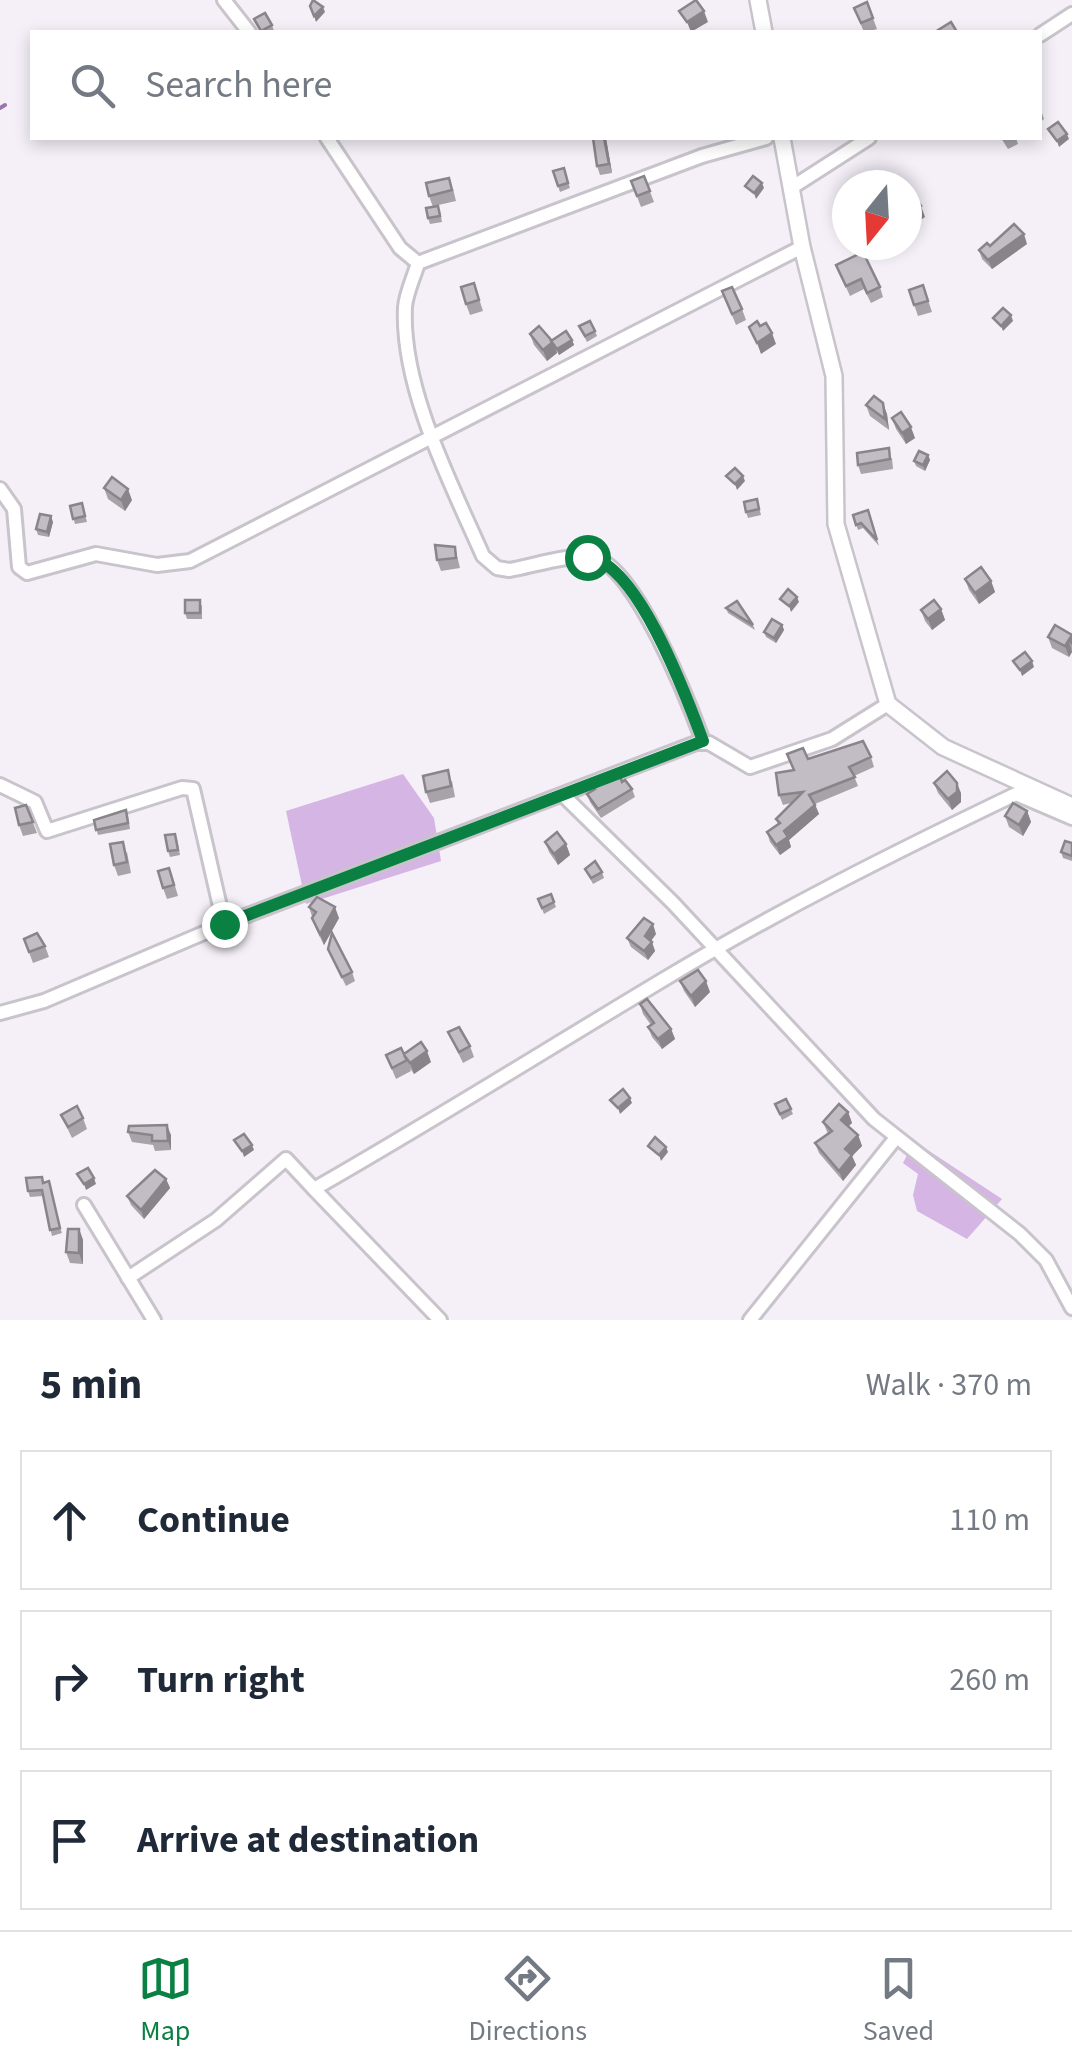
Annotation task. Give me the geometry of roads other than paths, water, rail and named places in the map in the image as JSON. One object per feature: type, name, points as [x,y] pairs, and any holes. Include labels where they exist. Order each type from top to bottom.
[{"type":"street","points":[[224,0],[247,30]]},
{"type":"street","points":[[758,0],[764,30]]},
{"type":"street","points":[[1042,34],[1072,14]]},
{"type":"street","points":[[329,140],[400,248],[418,263]]},
{"type":"street","points":[[418,263],[685,163],[760,140]]},
{"type":"street","points":[[782,140],[837,399],[836,524],[888,704],[943,747],[1072,806]]},
{"type":"street","points":[[791,188],[866,140]]},
{"type":"street","points":[[0,488],[14,509],[19,567],[27,573],[96,554],[157,565],[190,561],[802,247]]},
{"type":"street","points":[[418,263],[405,305],[407,332],[432,440],[482,556],[490,564],[509,570],[587,557],[612,568],[654,626],[703,741],[750,768],[832,739],[888,704]]},
{"type":"street","points":[[0,1012],[44,1001],[224,924],[703,741]]},
{"type":"street","points":[[0,785],[35,802],[47,831],[182,788],[192,789],[224,924]]},
{"type":"street","points":[[314,1189],[838,882],[1016,794],[1072,818]]},
{"type":"street","points":[[563,795],[718,950],[895,1138],[1020,1234],[1046,1260],[1072,1308]]},
{"type":"street","points":[[750,1320],[895,1138]]},
{"type":"street","points":[[128,1278],[216,1220],[286,1159],[440,1320]]},
{"type":"street","points":[[84,1205],[154,1320]]},
{"type":"waterway","points":[[0,108],[5,105]]}]
